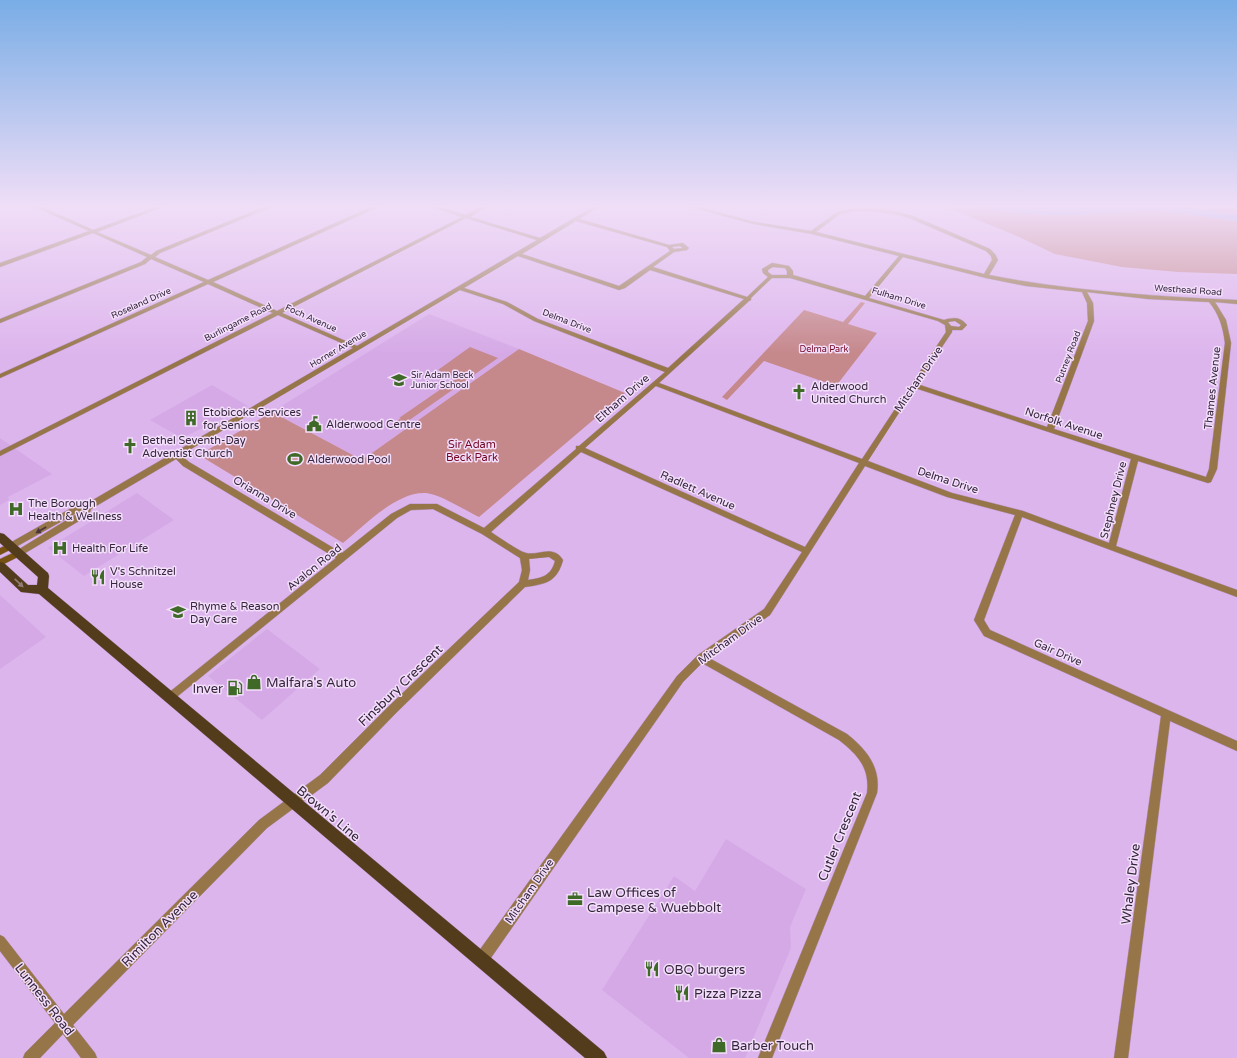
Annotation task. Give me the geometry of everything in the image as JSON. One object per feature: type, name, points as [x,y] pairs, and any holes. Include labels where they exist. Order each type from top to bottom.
[{"type":"main road","points":[[0,537],[44,576],[42,590],[25,589],[0,564]]},
{"type":"main road","name":"Horner Avenue","points":[[0,552],[15,549]]},
{"type":"main road","name":"Horner Avenue","points":[[0,564],[15,549]]},
{"type":"main road","name":"Brown's Line","points":[[42,590],[598,1058]]},
{"type":"street","points":[[0,265],[24,256]]},
{"type":"street","name":"Roseland Drive","points":[[0,376],[268,256]]},
{"type":"street","name":"Burlingame Road","points":[[0,454],[388,256]]},
{"type":"street","name":"Horner Avenue","points":[[15,549],[86,513],[88,507],[514,256]]},
{"type":"street","points":[[525,256],[619,288],[624,287],[667,256]]},
{"type":"street","points":[[866,298],[901,256]]},
{"type":"street","name":"Westhead Road","points":[[907,256],[986,276],[1026,284],[1084,291],[1237,302]]},
{"type":"street","points":[[986,276],[995,260],[993,256]]},
{"type":"street","points":[[0,321],[144,263],[151,257]]},
{"type":"street","name":"Foch Avenue","points":[[151,257],[358,348]]},
{"type":"street","points":[[775,276],[766,273],[765,269],[772,265],[787,267],[790,271],[790,276]]},
{"type":"street","points":[[650,268],[748,298]]},
{"type":"street","name":"Fulham Drive","points":[[775,276],[790,276],[944,322],[955,320],[964,325],[961,328],[949,328]]},
{"type":"street","name":"Eltham Drive","points":[[485,532],[579,448],[669,371],[748,298],[775,276]]},
{"type":"street","name":"Delma Drive","points":[[460,288],[505,303],[536,320],[669,371]]},
{"type":"street","name":"Putney Road","points":[[1050,430],[1091,321],[1090,303],[1084,291]]},
{"type":"street","name":"Thames Avenue","points":[[1208,480],[1213,469],[1228,343],[1226,325],[1217,308],[1211,301]]},
{"type":"street","points":[[944,322],[949,328]]},
{"type":"street","name":"Mitcham Drive","points":[[481,960],[680,679],[701,658],[767,612],[913,385],[949,332],[949,328]]},
{"type":"street","name":"Delma Drive","points":[[654,383],[950,495],[1020,513],[1237,594]]},
{"type":"street","name":"Norfolk Avenue","points":[[913,385],[1135,458],[1208,480]]},
{"type":"street","name":"Radlett Avenue","points":[[579,448],[807,551]]},
{"type":"street","name":"Orianna Drive","points":[[176,455],[186,464],[343,558]]},
{"type":"street","name":"Stephney Drive","points":[[1112,548],[1135,458]]},
{"type":"street","name":"Avalon Road","points":[[170,697],[394,516],[407,508],[415,506],[434,506],[485,532]]},
{"type":"street","name":"Gair Drive","points":[[1020,513],[978,620],[987,633],[1237,746]]},
{"type":"street","points":[[485,532],[524,556],[550,554],[559,560],[557,571],[547,580],[523,584],[526,570],[524,556]]},
{"type":"street","name":"Finsbury Crescent","points":[[292,801],[324,779],[392,710],[523,584]]},
{"type":"street","name":"Cutler Crescent","points":[[701,658],[843,737],[861,752],[873,776],[872,793],[765,1058]]},
{"type":"street","name":"Whaley Drive","points":[[1121,1058],[1166,714]]},
{"type":"street","name":"Rimilton Avenue","points":[[30,1058],[263,824],[292,801]]},
{"type":"street","name":"Lunness Road","points":[[0,941],[90,1058]]},
{"type":"shaded area","name":"Sir Adam Beck Junior School","points":[[429,314],[519,349],[362,460],[272,412]]},
{"type":"shaded area","points":[[212,385],[248,406],[182,438],[150,420]]},
{"type":"shaded area","points":[[0,438],[52,474],[8,497],[9,500],[0,505]]},
{"type":"shaded area","points":[[137,493],[174,520],[84,576],[48,548]]},
{"type":"shaded area","points":[[0,595],[46,637],[0,669]]},
{"type":"shaded area","points":[[267,629],[320,669],[262,720],[208,676]]},
{"type":"shaded area","points":[[726,839],[806,889],[790,927],[791,948],[745,1058],[689,1058],[602,990],[674,876],[695,891]]},
{"type":"green space","points":[[1067,256],[1237,256],[1237,274],[1178,272],[1122,267]]},
{"type":"green space","name":"Delma Park","points":[[861,302],[865,303],[848,324],[877,333],[836,386],[764,361],[727,400],[722,397],[804,310],[843,322]]},
{"type":"green space","points":[[470,347],[498,358],[398,428],[392,425],[401,418],[399,418],[457,378],[438,370]]},
{"type":"green space","name":"Sir Adam Beck Park","points":[[519,349],[625,393],[479,517],[438,496],[426,493],[415,494],[393,503],[371,519],[343,543],[199,455],[272,412],[362,460]]},
{"type":"place","name":"Sir Adam Beck Junior School","points":[[399,380]]},
{"type":"place","name":"Alderwood United Church","points":[[799,392]]},
{"type":"place","name":"Etobicoke Services for Seniors","points":[[191,418]]},
{"type":"place","name":"Alderwood Centre","points":[[314,424]]},
{"type":"place","name":"Bethel Seventh-Day Adventist Church","points":[[130,446]]},
{"type":"place","name":"Alderwood Pool","points":[[295,459]]},
{"type":"place","name":"The Borough Health & Wellness","points":[[16,509]]},
{"type":"place","name":"Health For Life","points":[[60,548]]},
{"type":"place","name":"V's Schnitzel House","points":[[98,577]]},
{"type":"place","name":"Rhyme & Reason Day Care","points":[[178,612]]},
{"type":"place","name":"Malfara's Auto","points":[[254,682]]},
{"type":"place","name":"Inver","points":[[235,688]]},
{"type":"place","name":"Law Offices of Campese & Wuebbolt","points":[[575,899]]},
{"type":"place","name":"OBQ burgers","points":[[652,969]]},
{"type":"place","name":"Pizza Pizza","points":[[682,993]]},
{"type":"place","name":"Barber Touch","points":[[719,1045]]}]
